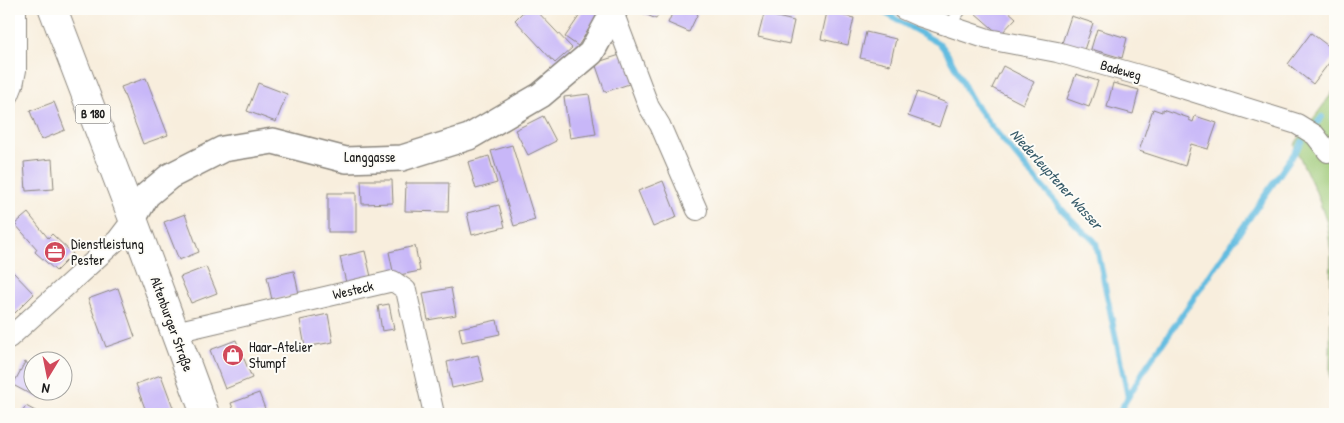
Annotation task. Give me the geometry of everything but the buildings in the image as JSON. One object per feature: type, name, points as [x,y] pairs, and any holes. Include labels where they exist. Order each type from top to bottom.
[{"type":"main road","name":"Altenburger Straße","points":[[54,9],[205,414]]},
{"type":"street","points":[[9,95],[16,70],[16,9]]},
{"type":"street","name":"Badeweg","points":[[903,9],[988,39],[1057,52],[1136,74],[1297,124],[1315,135],[1328,152]]},
{"type":"street","name":"Langgasse","points":[[133,219],[147,195],[170,176],[223,149],[273,141],[346,160],[402,158],[469,137],[541,95],[590,53],[614,10]]},
{"type":"street","name":"Langgasse","points":[[614,10],[649,107],[660,125],[697,210]]},
{"type":"street","points":[[9,338],[117,240],[133,219]]},
{"type":"street","name":"Westeck","points":[[175,332],[393,281],[406,290],[434,414]]},
{"type":"lane","points":[[949,26],[962,9]]},
{"type":"green space","points":[[1335,89],[1335,414],[1330,377],[1331,253],[1327,223],[1316,192],[1294,145]]},
{"type":"waterway","name":"Niederleuptener Wasser","points":[[878,9],[940,44],[946,51],[979,110],[1066,214],[1096,243],[1128,397]]},
{"type":"waterway","points":[[1318,122],[1322,117]]},
{"type":"waterway","points":[[1118,414],[1146,367],[1302,142]]},
{"type":"place","name":"Dienstleistung Pester","points":[[55,252]]},
{"type":"place","name":"Haar-Atelier Stumpf","points":[[233,355]]}]
